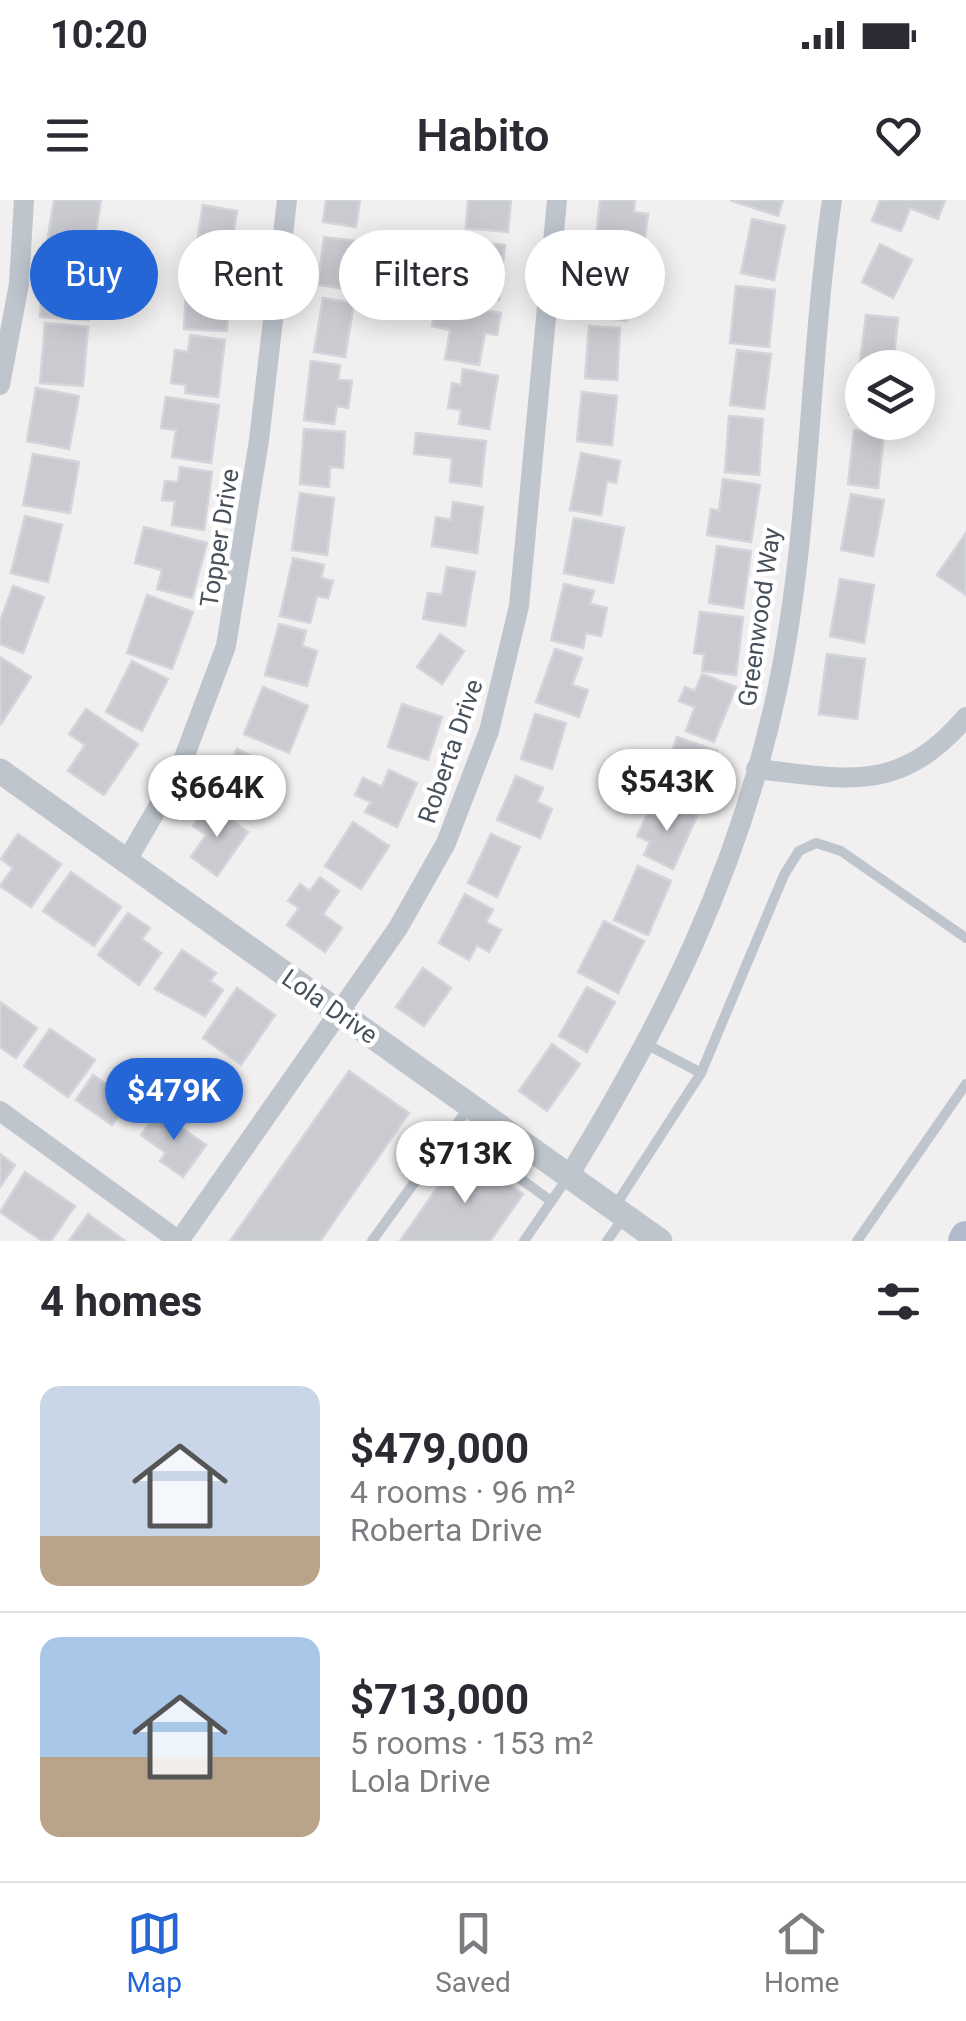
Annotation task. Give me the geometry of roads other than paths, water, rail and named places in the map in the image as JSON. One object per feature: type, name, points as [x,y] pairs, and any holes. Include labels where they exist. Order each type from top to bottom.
[{"type":"street","points":[[0,385],[18,284],[24,200]]},
{"type":"street","name":"Topper Drive","points":[[126,862],[178,770],[226,646],[259,440],[287,200]]},
{"type":"street","name":"Roberta Drive","points":[[179,1241],[398,928],[446,843],[488,731],[518,606],[557,200]]},
{"type":"street","name":"Greenwood Way","points":[[568,1177],[669,1005],[748,808],[777,690],[794,565],[820,277],[832,200]]},
{"type":"street","points":[[756,769],[863,781],[894,774],[923,759],[966,717]]},
{"type":"street","name":"Lola Drive","points":[[0,771],[660,1241]]},
{"type":"street","points":[[0,1111],[179,1241]]},
{"type":"lane","points":[[607,1241],[618,1213],[701,1073],[784,875],[799,852],[816,842],[841,851],[966,938]]},
{"type":"lane","points":[[646,1044],[701,1073]]},
{"type":"lane","points":[[857,1241],[966,1084]]},
{"type":"lane","points":[[372,1241],[470,1106]]},
{"type":"lane","points":[[452,1130],[551,1201]]},
{"type":"lane","points":[[524,1241],[568,1177]]}]
